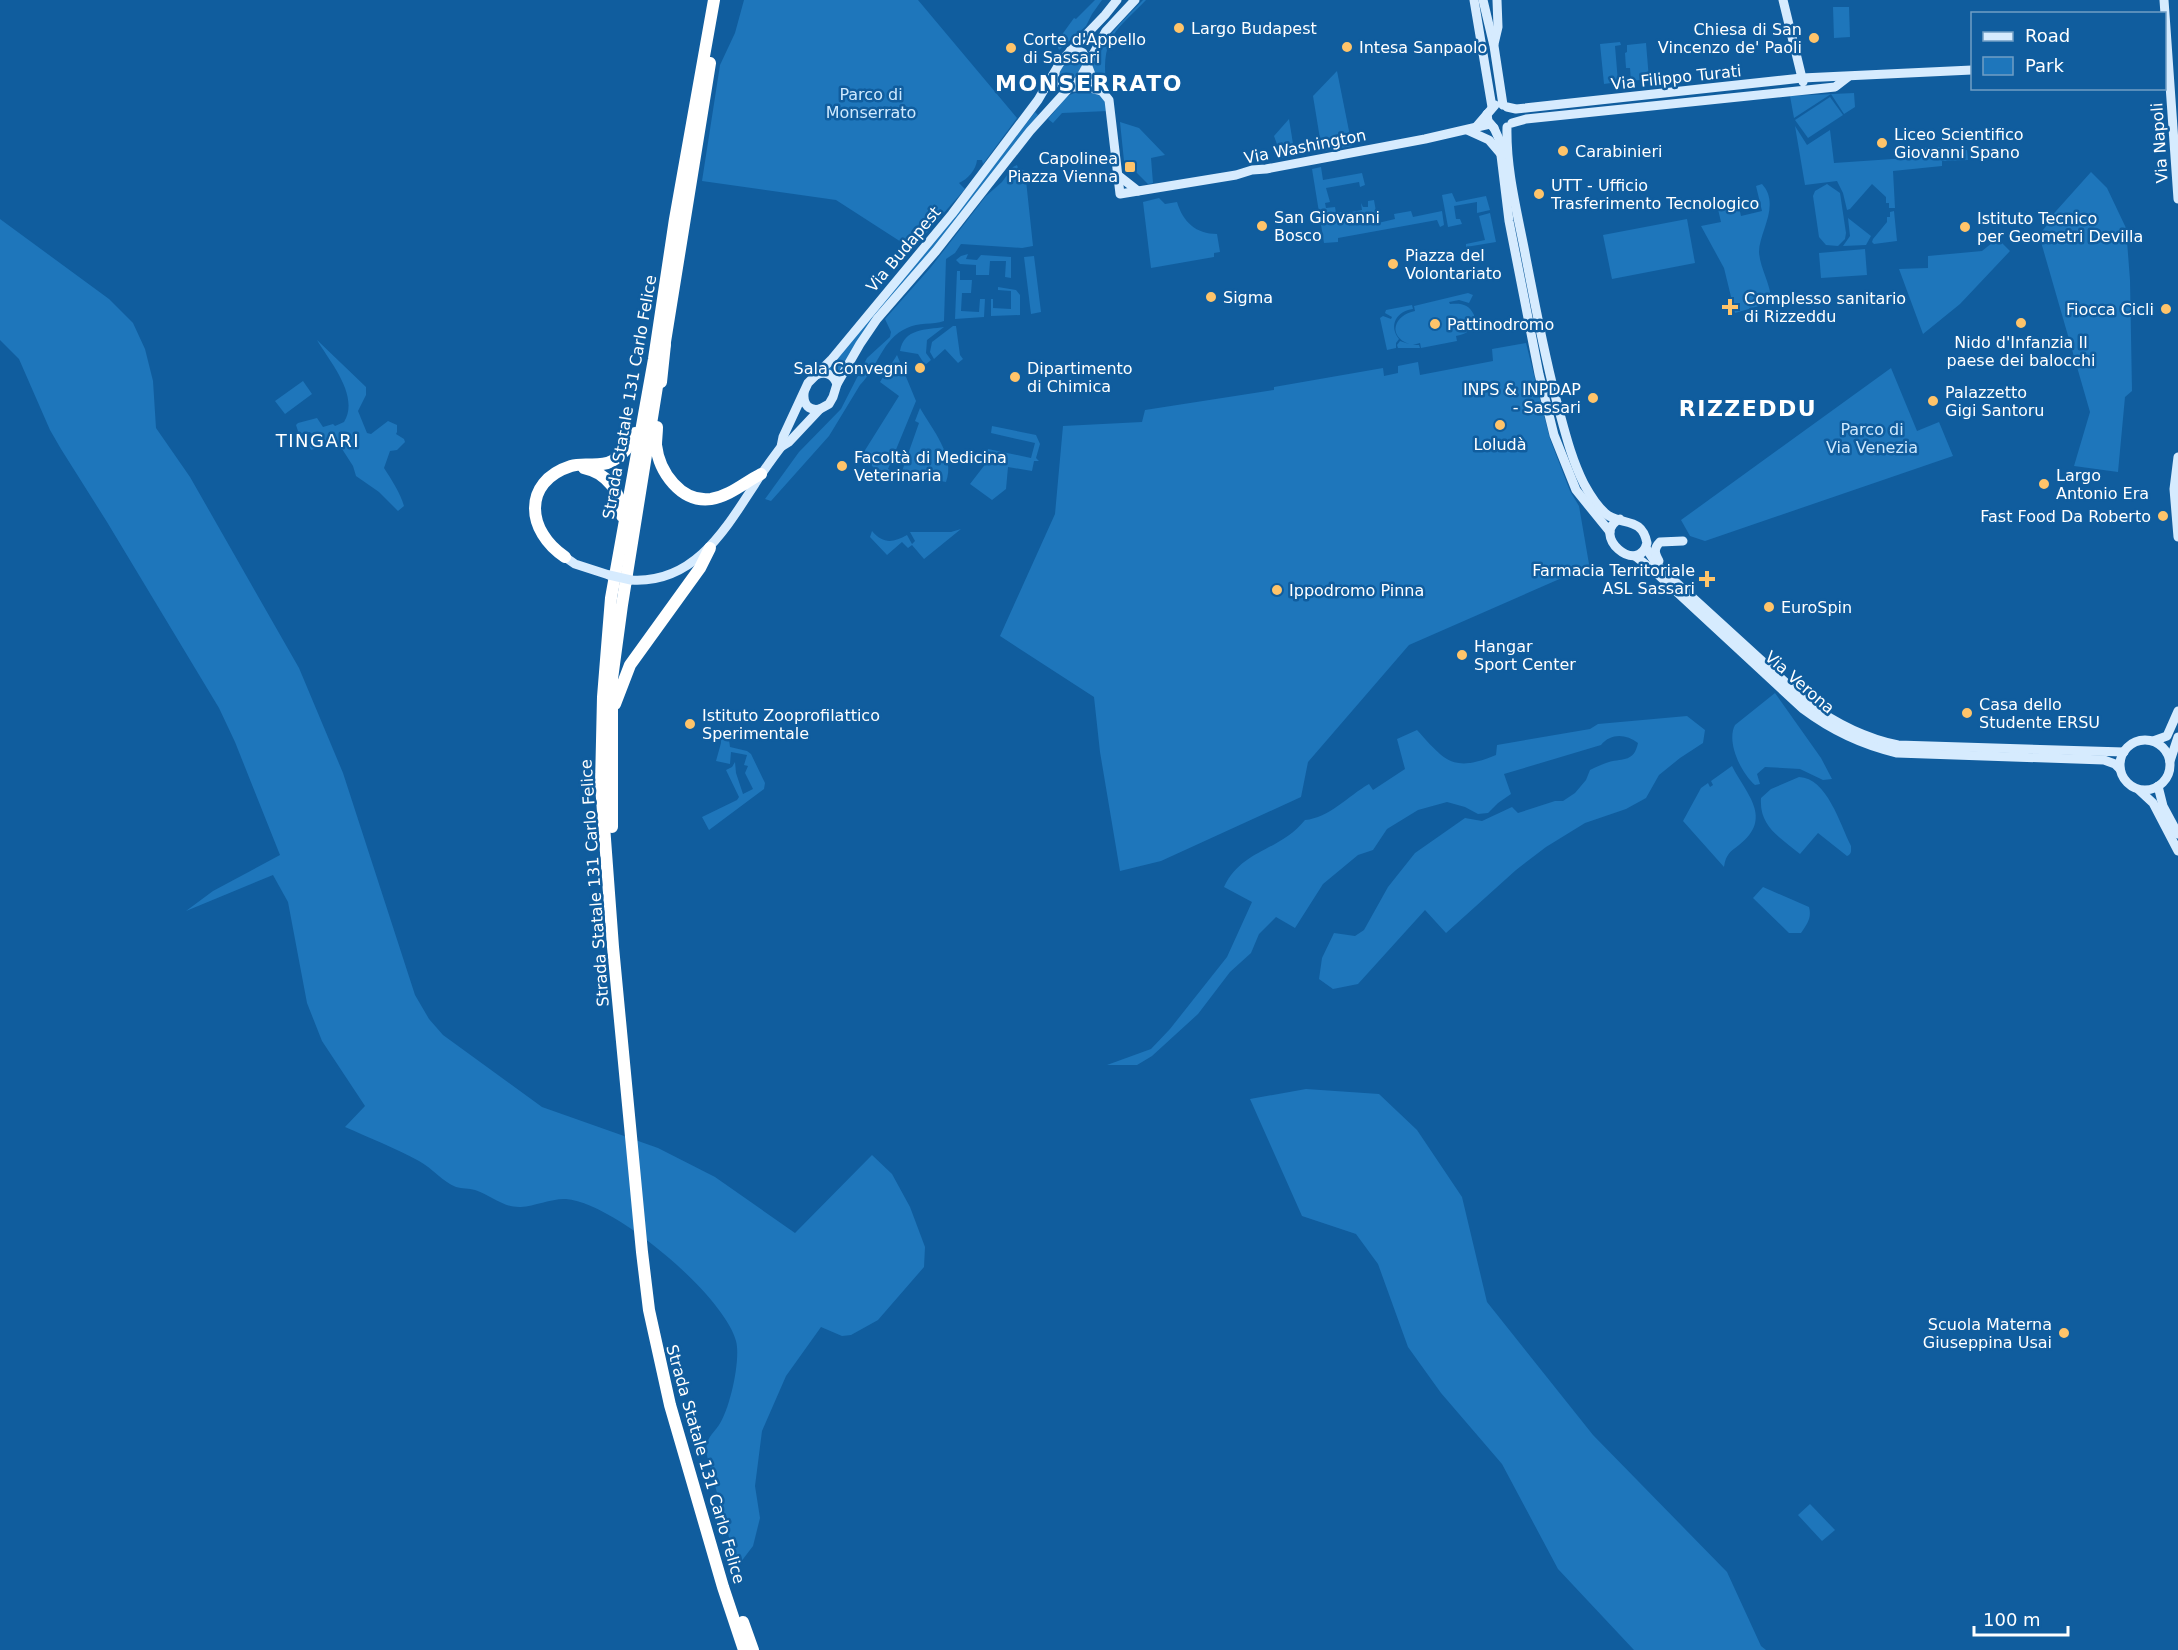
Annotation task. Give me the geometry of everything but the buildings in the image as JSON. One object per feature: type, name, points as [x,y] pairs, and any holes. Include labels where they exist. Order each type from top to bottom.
[{"type":"highway","name":"Strada Statale 131 Carlo Felice","points":[[714,0],[675,219],[654,359],[611,598],[603,698],[601,784],[645,1252],[678,1405],[744,1650]]},
{"type":"highway","name":"Strada Statale 131 Carlo Felice","points":[[617,947],[612,836],[612,679],[720,0]]},
{"type":"highway","points":[[665,344],[656,444],[661,465],[671,483],[689,496],[709,499],[728,494],[761,474]]},
{"type":"highway","points":[[565,557],[555,551],[540,533],[534,513],[537,496],[547,480],[561,471],[574,465],[602,465],[612,461],[630,445],[654,359]]},
{"type":"highway","points":[[574,465],[594,470],[606,479],[617,493],[622,508],[621,541]]},
{"type":"highway","points":[[611,717],[630,665],[700,568],[710,548]]},
{"type":"highway","name":"Strada Statale 131 Carlo Felice","points":[[732,1602],[753,1650]]},
{"type":"main road","name":"Via Budapest","points":[[781,447],[783,437],[808,383],[952,214],[1038,100],[1061,61],[1106,15],[1117,0]]},
{"type":"main road","name":"Via Budapest","points":[[565,557],[575,564],[609,575],[654,580],[676,573],[710,548],[781,447],[789,442],[831,400],[837,384],[877,319],[936,250],[1030,131],[1079,80],[1106,31],[1135,0]]},
{"type":"main road","points":[[1474,0],[1491,118],[1500,139],[1509,221],[1539,374],[1554,435],[1576,490],[1610,532],[1616,546],[1626,554],[1635,556],[1646,548],[1646,538],[1632,522],[1607,514],[1591,496],[1570,450],[1548,370],[1513,189],[1510,125],[1512,114],[1505,106],[1483,0]]},
{"type":"main road","points":[[1494,46],[1498,27],[1497,0]]},
{"type":"main road","points":[[1783,0],[1806,90]]},
{"type":"main road","name":"Via Napoli","points":[[2166,18],[2178,200]]},
{"type":"main road","points":[[1070,51],[1076,50],[1083,53],[1093,80],[1109,100],[1119,176],[1138,191]]},
{"type":"main road","name":"Via Filippo Turati","points":[[1848,77],[1835,87],[1526,119],[1501,129],[1491,118],[1505,106],[1516,109],[1803,78],[1971,70]]},
{"type":"main road","points":[[1054,72],[1059,83],[1069,88],[1087,87],[1102,92]]},
{"type":"main road","points":[[2170,84],[2178,77]]},
{"type":"main road","name":"Via Washington","points":[[1119,176],[1120,194],[1277,167],[1467,130],[1477,126],[1484,127],[1491,118]]},
{"type":"main road","points":[[1467,130],[1489,140],[1502,155]]},
{"type":"main road","points":[[816,375],[821,373],[832,375],[837,384]]},
{"type":"main road","points":[[804,391],[803,399],[808,408],[820,409]]},
{"type":"main road","points":[[2178,457],[2174,489],[2178,537]]},
{"type":"main road","points":[[1610,532],[1620,519]]},
{"type":"main road","points":[[1665,571],[1655,555],[1655,548],[1664,541],[1683,541]]},
{"type":"main road","name":"Via Verona","points":[[1646,548],[1653,560],[1808,703],[1826,716],[1874,740],[1898,746],[2124,752]]},
{"type":"main road","name":"Via Verona","points":[[1635,556],[1803,709],[1822,723],[1872,747],[1897,753],[2104,760],[2121,769]]},
{"type":"main road","points":[[2178,711],[2167,736],[2161,740],[2136,742],[2124,752],[2121,760],[2121,769],[2127,782],[2153,803],[2178,851]]},
{"type":"main road","points":[[2139,790],[2149,790],[2158,786],[2167,777],[2178,737]]},
{"type":"main road","points":[[2152,741],[2165,749],[2170,764]]},
{"type":"main road","points":[[2158,786],[2163,806],[2178,834]]},
{"type":"green space","name":"Parco di Monserrato","points":[[744,0],[918,0],[1017,118],[983,164],[982,160],[977,160],[971,174],[959,183],[965,189],[912,249],[836,200],[702,181],[720,65],[735,33]]},
{"type":"green space","points":[[1095,0],[1102,0],[1086,26],[1059,50],[1057,45],[1060,40],[1063,40],[1061,36],[1074,18],[1076,19]]},
{"type":"green space","points":[[1143,0],[1146,0],[1120,27],[1109,44],[1105,66],[1106,81],[1101,85],[1093,68],[1099,51],[1113,32]]},
{"type":"green space","points":[[1833,7],[1849,7],[1850,37],[1834,38]]},
{"type":"green space","points":[[1620,42],[1621,45],[1615,46],[1618,82],[1604,84],[1600,44]]},
{"type":"green space","points":[[1646,43],[1649,79],[1631,81],[1630,68],[1626,68],[1627,45]]},
{"type":"green space","points":[[1079,54],[1083,64],[1076,76],[1068,82],[1060,80],[1060,69],[1072,55]]},
{"type":"green space","points":[[1337,71],[1352,146],[1322,151],[1313,96]]},
{"type":"green space","points":[[1089,91],[1105,98],[1108,111],[1062,113],[1053,123],[1048,119],[1068,96]]},
{"type":"green space","points":[[1854,93],[1855,107],[1844,114],[1831,94]]},
{"type":"green space","points":[[1831,94],[1794,118],[1790,96]]},
{"type":"green space","points":[[1830,97],[1843,115],[1808,138],[1795,120]]},
{"type":"green space","points":[[1035,112],[1038,115],[837,377],[826,370],[938,238]]},
{"type":"green space","points":[[1289,119],[1295,156],[1282,158],[1274,136]]},
{"type":"green space","points":[[1120,122],[1139,128],[1165,155],[1151,158],[1153,183],[1148,184],[1136,170],[1124,161]]},
{"type":"green space","points":[[1795,126],[1807,145],[1830,130],[1834,163],[1922,157],[1922,148],[1949,147],[1951,152],[1967,150],[1968,160],[1942,161],[1942,166],[1893,171],[1895,208],[1889,208],[1886,197],[1872,184],[1847,210],[1837,181],[1805,185]]},
{"type":"green space","points":[[1017,165],[1025,171],[1033,246],[1022,248],[961,244],[955,253],[946,259],[944,321],[911,326],[892,339],[829,436],[771,501],[765,499],[799,452],[841,409],[867,358],[890,337],[891,332],[885,319],[931,267],[986,196]]},
{"type":"green space","points":[[1321,167],[1323,180],[1362,173],[1365,185],[1360,187],[1359,182],[1326,188],[1330,202],[1325,203],[1326,208],[1335,207],[1336,213],[1343,212],[1345,222],[1354,220],[1351,212],[1362,210],[1361,203],[1363,207],[1368,207],[1368,201],[1374,200],[1378,223],[1395,219],[1394,214],[1411,211],[1413,217],[1442,211],[1444,225],[1440,227],[1437,220],[1338,238],[1338,242],[1324,243],[1312,169]]},
{"type":"green space","points":[[2091,172],[2107,188],[2126,228],[2130,280],[2132,391],[2125,397],[2118,472],[2074,466],[2090,412],[2039,235],[2048,220]]},
{"type":"green space","points":[[1762,184],[1770,201],[1759,252],[1771,298],[1769,303],[1735,313],[1724,268],[1701,226],[1721,222],[1718,209],[1738,203],[1741,216],[1762,211],[1756,186]]},
{"type":"green space","points":[[1827,184],[1840,193],[1846,233],[1845,239],[1838,246],[1826,245],[1819,237],[1813,196],[1815,191]]},
{"type":"green space","points":[[1452,193],[1456,202],[1486,196],[1490,210],[1477,213],[1477,202],[1454,206],[1456,219],[1460,219],[1462,224],[1448,227],[1442,195]]},
{"type":"green space","points":[[1159,198],[1165,204],[1177,202],[1187,221],[1197,229],[1217,234],[1220,252],[1214,253],[1214,257],[1151,268],[1143,202]]},
{"type":"green space","points":[[1894,211],[1897,241],[1874,244],[1873,239],[1887,222],[1890,212]]},
{"type":"green space","points":[[1490,213],[1496,242],[1466,247],[1466,244],[1485,240],[1479,216]]},
{"type":"green space","points":[[1848,218],[1871,236],[1866,245],[1843,246],[1850,236]]},
{"type":"green space","points":[[0,219],[109,299],[133,323],[145,349],[153,381],[156,428],[190,477],[299,668],[343,773],[415,995],[429,1019],[443,1035],[542,1107],[658,1148],[715,1177],[795,1233],[872,1155],[892,1174],[910,1207],[925,1247],[924,1267],[878,1320],[851,1335],[842,1336],[821,1327],[786,1376],[762,1431],[755,1486],[760,1518],[753,1546],[737,1567],[706,1447],[708,1440],[723,1418],[731,1396],[737,1349],[736,1341],[727,1322],[711,1300],[664,1254],[637,1233],[611,1216],[586,1204],[561,1199],[521,1207],[508,1205],[481,1192],[451,1185],[419,1161],[345,1127],[365,1106],[322,1041],[307,1003],[288,902],[273,875],[186,911],[213,891],[280,855],[219,708],[50,430],[19,359],[0,340]]},
{"type":"green space","points":[[1687,219],[1695,263],[1612,279],[1603,235]]},
{"type":"green space","points":[[1995,236],[2010,251],[1960,304],[1923,334],[1899,269],[1928,268],[1928,256],[1982,251],[1992,243],[1990,238]]},
{"type":"green space","points":[[1865,249],[1867,275],[1821,278],[1819,253]]},
{"type":"green space","points":[[968,254],[966,259],[977,260],[981,255],[1011,257],[1011,278],[1005,277],[1006,261],[990,261],[989,275],[976,275],[976,265],[960,264],[956,260]]},
{"type":"green space","points":[[1034,256],[1041,312],[1031,314],[1024,257]]},
{"type":"green space","points":[[957,271],[960,271],[960,280],[972,280],[971,293],[962,293],[961,311],[979,312],[980,299],[985,299],[984,317],[955,319]]},
{"type":"green space","points":[[998,287],[1016,290],[1020,295],[1020,315],[991,316],[991,299],[993,299],[993,308],[1011,309],[1011,291],[998,290]]},
{"type":"green space","name":"Pattinodromo","points":[[1468,293],[1473,295],[1469,303],[1459,300],[1449,302],[1467,306],[1474,315],[1472,327],[1464,334],[1456,336],[1457,341],[1421,348],[1420,343],[1413,345],[1419,345],[1420,348],[1398,348],[1400,341],[1409,344],[1398,336],[1396,326],[1402,317],[1415,311],[1414,306]]},
{"type":"green space","points":[[1412,305],[1413,309],[1399,316],[1394,324],[1399,339],[1396,348],[1387,350],[1380,318],[1383,316],[1391,319],[1392,317],[1385,313],[1386,310]]},
{"type":"green space","points":[[956,326],[960,355],[963,359],[958,363],[945,349],[934,359],[930,352],[932,342]]},
{"type":"green space","points":[[944,327],[927,340],[926,353],[931,360],[925,365],[918,354],[900,351],[902,343],[911,334]]},
{"type":"green space","points":[[317,340],[366,387],[366,395],[358,411],[367,433],[371,434],[388,421],[397,425],[396,434],[404,439],[405,442],[397,450],[390,451],[384,468],[404,506],[398,511],[379,492],[356,476],[353,466],[335,438],[328,438],[320,447],[311,450],[308,444],[312,434],[310,432],[299,434],[296,425],[298,423],[317,418],[323,427],[333,424],[335,426],[344,422],[348,412],[346,390]]},
{"type":"green space","name":"Ippodromo Pinna","points":[[1526,343],[1550,439],[1570,491],[1579,506],[1589,564],[1587,567],[1409,645],[1308,762],[1301,797],[1161,861],[1120,871],[1100,752],[1094,697],[1000,636],[1055,514],[1063,426],[1142,422],[1145,410],[1274,390],[1274,387],[1383,368],[1384,376],[1398,373],[1398,366],[1418,362],[1420,375],[1493,361],[1492,349]]},
{"type":"green space","points":[[897,355],[916,401],[888,469],[892,471],[887,482],[862,455],[899,396],[880,382]]},
{"type":"green space","name":"Parco di Via Venezia","points":[[1891,368],[1917,431],[1939,422],[1953,456],[1705,541],[1690,536],[1681,520]]},
{"type":"green space","points":[[303,381],[312,394],[285,414],[275,401]]},
{"type":"green space","points":[[920,408],[945,453],[948,463],[946,482],[901,474],[919,423],[915,421]]},
{"type":"green space","points":[[992,426],[1036,435],[1040,444],[1036,458],[1039,461],[1034,461],[1032,471],[1008,467],[1006,489],[992,500],[970,484],[990,458],[985,455],[988,449],[1031,458],[1035,443],[991,433]]},
{"type":"green space","points":[[961,529],[924,559],[912,545],[908,548],[902,542],[887,555],[870,537],[872,531],[888,541],[907,535],[912,544],[915,541],[910,532],[951,532]]},
{"type":"green space","points":[[1775,693],[1821,758],[1832,779],[1823,780],[1800,769],[1765,767],[1757,774],[1760,784],[1755,785],[1745,773],[1736,757],[1732,740],[1735,725]]},
{"type":"green space","points":[[1687,716],[1705,730],[1703,743],[1659,775],[1646,798],[1626,809],[1585,823],[1546,847],[1516,870],[1446,933],[1425,910],[1358,984],[1333,989],[1319,979],[1322,958],[1334,933],[1355,936],[1364,930],[1388,887],[1415,853],[1465,818],[1482,821],[1512,807],[1518,813],[1555,801],[1563,801],[1575,793],[1586,780],[1590,770],[1631,756],[1638,743],[1619,736],[1609,738],[1601,745],[1504,774],[1511,794],[1488,813],[1478,814],[1465,807],[1447,802],[1418,810],[1387,829],[1373,850],[1358,855],[1323,884],[1295,928],[1276,917],[1259,934],[1251,953],[1230,972],[1198,1014],[1152,1056],[1137,1065],[1107,1065],[1151,1049],[1170,1029],[1227,957],[1252,902],[1224,887],[1232,875],[1251,858],[1295,831],[1305,820],[1330,811],[1369,784],[1373,790],[1405,769],[1397,739],[1417,730],[1443,756],[1451,761],[1469,763],[1496,755],[1497,745],[1590,729],[1598,724]]},
{"type":"green space","points":[[724,729],[728,733],[730,747],[751,754],[765,783],[764,789],[709,830],[702,817],[739,797],[726,770],[735,762],[743,794],[753,789],[745,773],[748,766],[744,765],[747,755],[731,752],[730,764],[716,761],[721,743],[721,731]]},
{"type":"green space","points":[[1732,766],[1750,796],[1756,816],[1755,825],[1749,835],[1729,854],[1724,867],[1683,821],[1701,788],[1708,783],[1710,787],[1713,785],[1711,781]]},
{"type":"green space","points":[[1799,777],[1809,779],[1825,793],[1851,846],[1849,855],[1847,856],[1818,833],[1800,854],[1772,831],[1767,824],[1763,817],[1761,798],[1771,789]]},
{"type":"green space","points":[[1763,887],[1809,907],[1809,918],[1801,933],[1789,933],[1753,898]]},
{"type":"green space","points":[[1306,1089],[1379,1094],[1417,1130],[1462,1197],[1487,1302],[1593,1435],[1727,1572],[1761,1646],[1766,1650],[1634,1650],[1558,1569],[1502,1464],[1441,1393],[1408,1347],[1378,1264],[1356,1234],[1302,1216],[1250,1099]]},
{"type":"green space","points":[[1810,1504],[1835,1530],[1822,1541],[1798,1515]]},
{"type":"place","name":"Largo Budapest","points":[[1179,28]]},
{"type":"place","name":"Chiesa di San Vincenzo de' Paoli","points":[[1814,38]]},
{"type":"place","name":"Intesa Sanpaolo","points":[[1347,47]]},
{"type":"place","name":"Corte d'Appello di Sassari","points":[[1011,48]]},
{"type":"place","name":"Liceo Scientifico Giovanni Spano","points":[[1882,143]]},
{"type":"place","name":"Carabinieri","points":[[1563,151]]},
{"type":"place","name":"Capolinea Piazza Vienna","points":[[1130,167]]},
{"type":"place","name":"UTT - Ufficio Trasferimento Tecnologico","points":[[1539,194]]},
{"type":"place","name":"San Giovanni Bosco","points":[[1262,226]]},
{"type":"place","name":"Istituto Tecnico per Geometri Devilla","points":[[1965,227]]},
{"type":"place","name":"Piazza del Volontariato","points":[[1393,264]]},
{"type":"place","name":"Sigma","points":[[1211,297]]},
{"type":"place","name":"Complesso sanitario di Rizzeddu","points":[[1730,307]]},
{"type":"place","name":"Fiocca Cicli","points":[[2166,309]]},
{"type":"place","name":"Nido d'Infanzia Il paese dei balocchi","points":[[2021,323]]},
{"type":"place","name":"Pattinodromo","points":[[1435,324]]},
{"type":"place","name":"Sala Convegni","points":[[920,368]]},
{"type":"place","name":"Dipartimento di Chimica","points":[[1015,377]]},
{"type":"place","name":"INPS & INPDAP - Sassari","points":[[1593,398]]},
{"type":"place","name":"Palazzetto Gigi Santoru","points":[[1933,401]]},
{"type":"place","name":"Loludà","points":[[1500,425]]},
{"type":"place","name":"Facoltà di Medicina Veterinaria","points":[[842,466]]},
{"type":"place","name":"Largo Antonio Era","points":[[2044,484]]},
{"type":"place","name":"Fast Food Da Roberto","points":[[2163,516]]},
{"type":"place","name":"Farmacia Territoriale ASL Sassari","points":[[1707,579]]},
{"type":"place","name":"Ippodromo Pinna","points":[[1277,590]]},
{"type":"place","name":"EuroSpin","points":[[1769,607]]},
{"type":"place","name":"Hangar Sport Center","points":[[1462,655]]},
{"type":"place","name":"Casa dello Studente ERSU","points":[[1967,713]]},
{"type":"place","name":"Istituto Zooprofilattico Sperimentale","points":[[690,724]]},
{"type":"place","name":"Scuola Materna Giuseppina Usai","points":[[2064,1333]]},
{"type":"district","name":"MONSERRATO","points":[[1089,83]]},
{"type":"district","name":"RIZZEDDU","points":[[1748,408]]},
{"type":"district","name":"TINGARI","points":[[318,441]]}]
